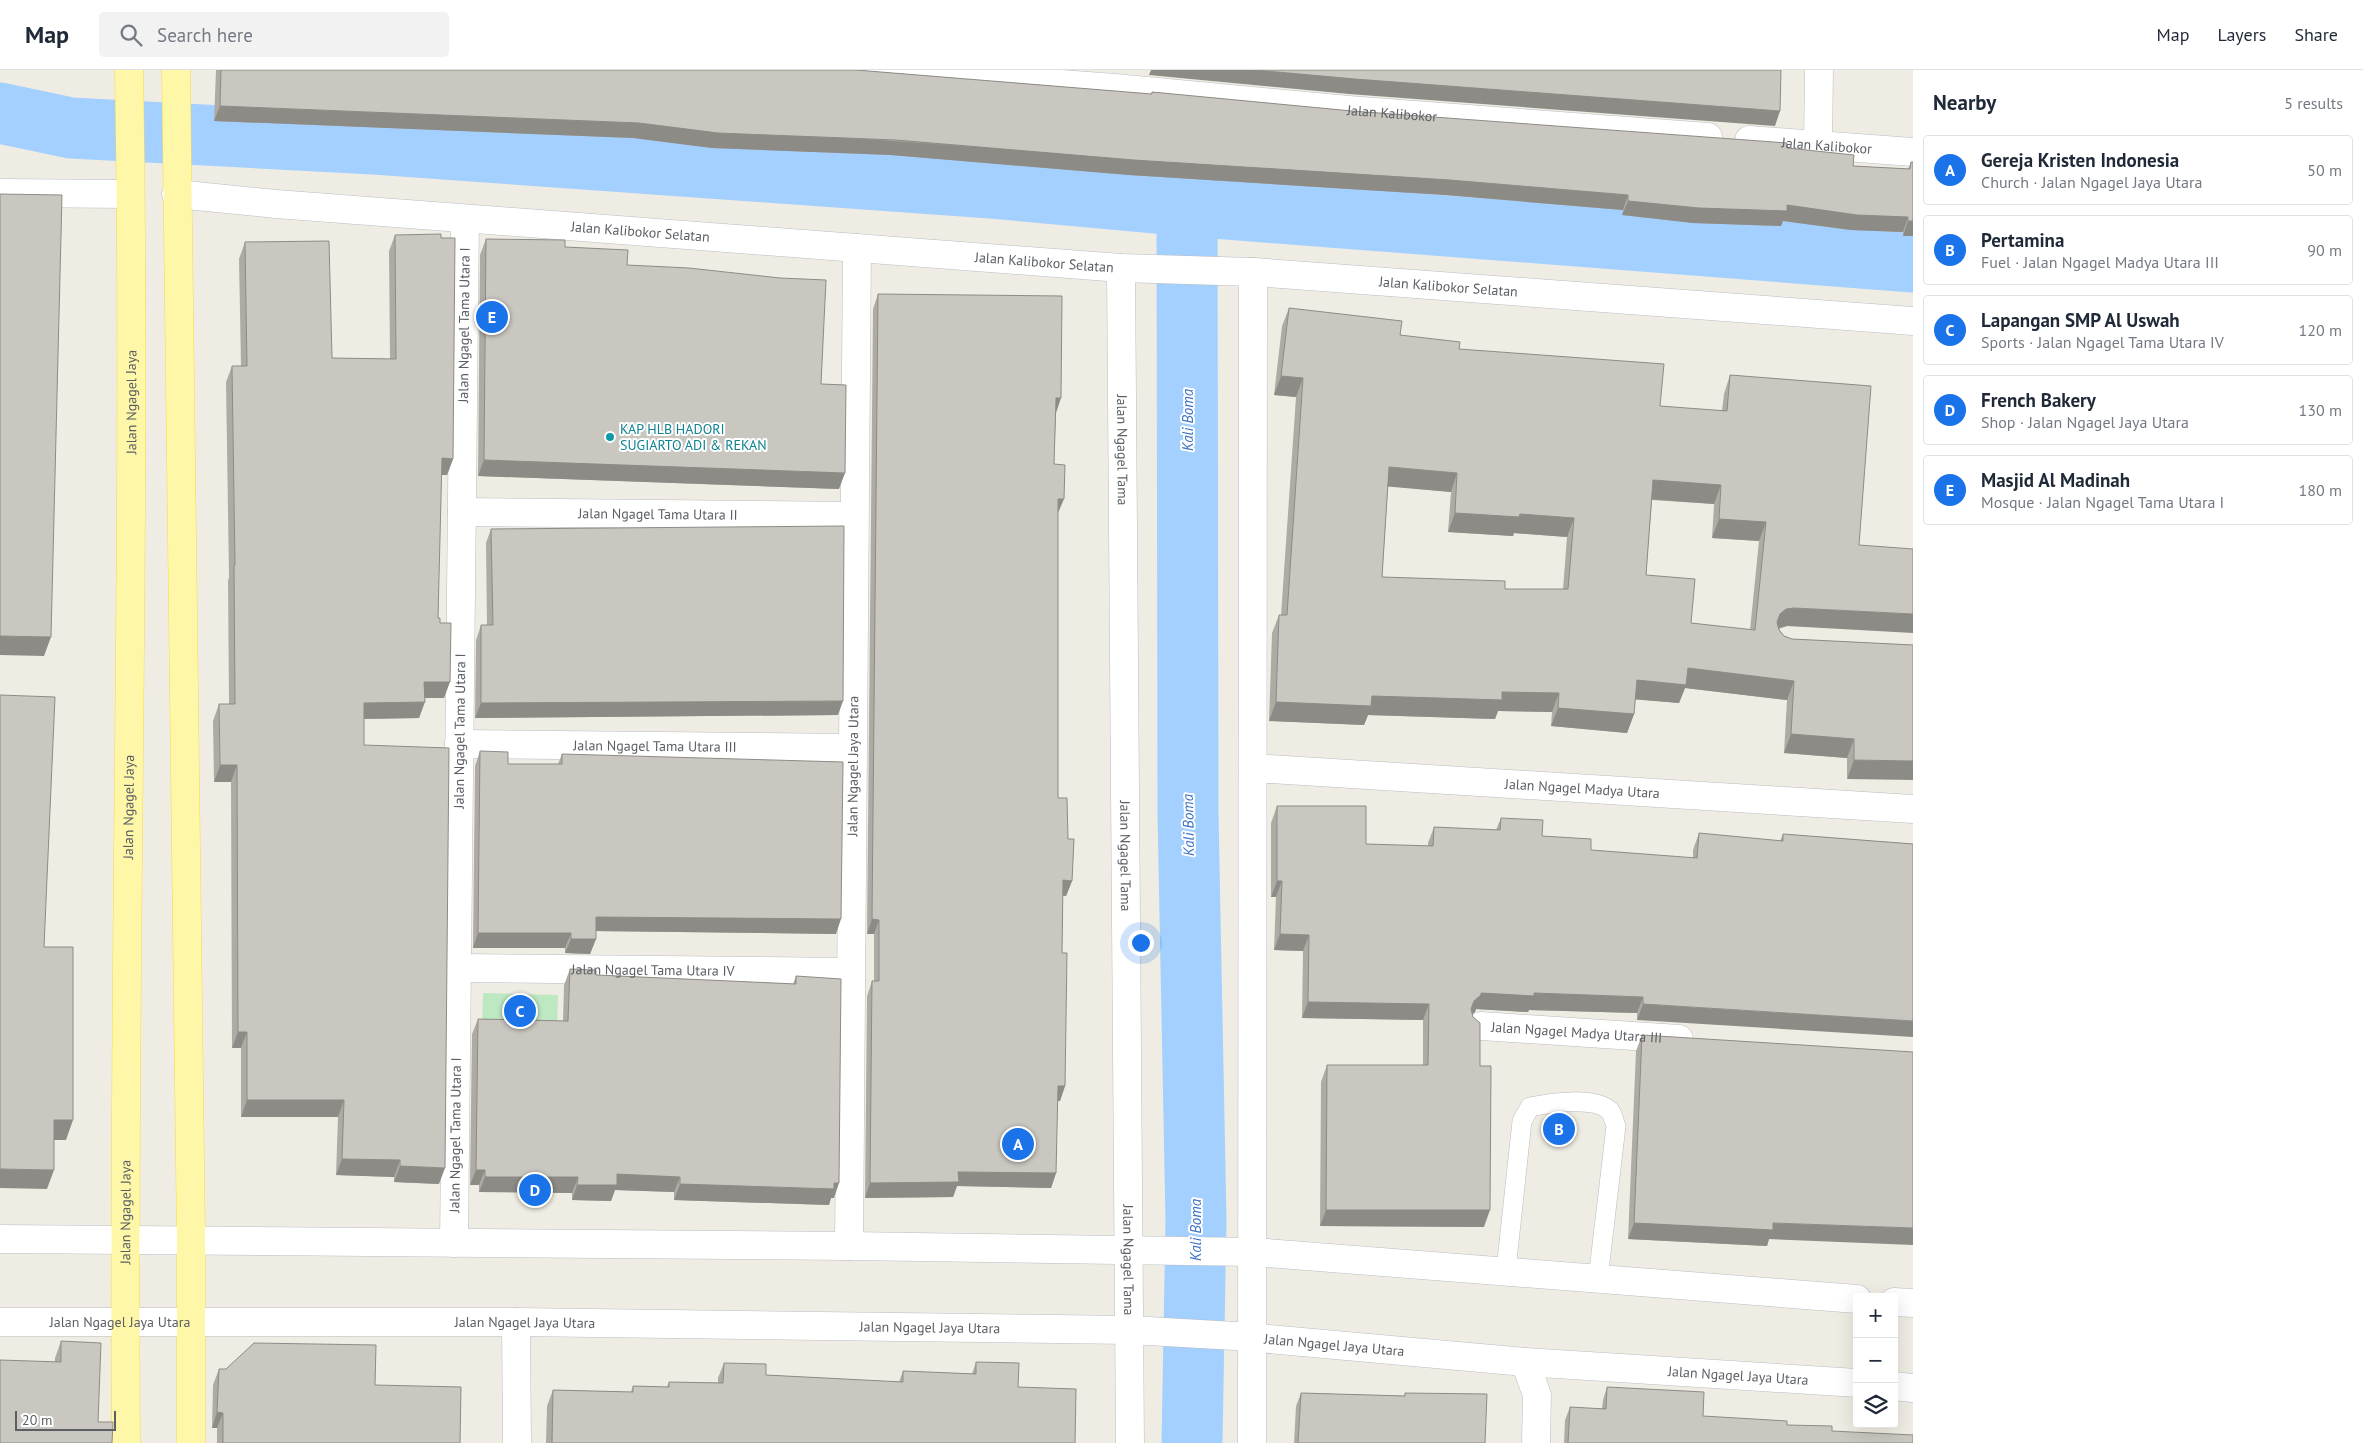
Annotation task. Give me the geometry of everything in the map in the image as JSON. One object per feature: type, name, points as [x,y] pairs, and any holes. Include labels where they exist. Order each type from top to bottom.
[{"type":"main road","name":"Jalan Ngagel Jaya","points":[[126,1443],[125,1241],[130,628],[129,73]]},
{"type":"main road","points":[[176,75],[191,1240],[191,1443]]},
{"type":"street","name":"Jalan Kalibokor","points":[[873,70],[1116,79],[1348,110],[1913,152]]},
{"type":"street","points":[[1818,145],[1819,70]]},
{"type":"street","points":[[0,192],[130,182]]},
{"type":"street","name":"Jalan Kalibokor Selatan","points":[[176,183],[276,204],[1132,268],[1243,271],[1913,321]]},
{"type":"street","name":"Jalan Ngagel Tama Utara I","points":[[454,1244],[465,219]]},
{"type":"street","name":"Jalan Ngagel Jaya Utara","points":[[849,1246],[857,248]]},
{"type":"street","name":"Jalan Ngagel Tama","points":[[1130,1443],[1132,268]]},
{"type":"street","points":[[1243,271],[1252,768],[1244,1337],[1252,1443]]},
{"type":"street","name":"Jalan Ngagel Tama Utara II","points":[[462,512],[854,516]]},
{"type":"street","name":"Jalan Ngagel Tama Utara III","points":[[459,744],[852,748]]},
{"type":"street","name":"Jalan Ngagel Madya Utara","points":[[1252,768],[1913,809]]},
{"type":"street","name":"Jalan Ngagel Tama Utara IV","points":[[457,968],[850,972]]},
{"type":"street","name":"Jalan Ngagel Madya Utara III","points":[[1481,1026],[1707,1040]]},
{"type":"street","points":[[0,1239],[849,1246],[1244,1252],[1506,1270],[1853,1299]]},
{"type":"street","points":[[1898,1302],[1913,1303]]},
{"type":"street","name":"Jalan Ngagel Jaya Utara","points":[[0,1322],[516,1322],[1130,1330],[1244,1337],[1525,1362],[1853,1384]]},
{"type":"street","points":[[516,1322],[517,1443]]},
{"type":"street","points":[[1525,1362],[1537,1395],[1536,1443]]},
{"type":"street","points":[[1898,1386],[1913,1388]]},
{"type":"lane","points":[[1506,1270],[1522,1121],[1530,1107],[1555,1101],[1601,1105],[1612,1112],[1616,1126],[1598,1279]]},
{"type":"green space","points":[[483,993],[558,995],[557,1029],[482,1027]]},
{"type":"building","points":[[221,70],[856,70],[1152,94],[1152,92],[1352,111],[1787,143],[1787,148],[1854,155],[1853,166],[1910,169],[1911,162],[1913,162],[1913,221],[1908,221],[1908,217],[1857,215],[1787,205],[1787,211],[1699,208],[1628,201],[1628,195],[1450,180],[1134,160],[896,140],[718,133],[639,123],[220,106]]},
{"type":"building","points":[[1255,70],[1781,70],[1780,111],[1355,79]]},
{"type":"building","points":[[0,194],[62,195],[51,637],[0,636]]},
{"type":"building","points":[[441,234],[441,238],[455,238],[453,459],[442,458],[438,618],[440,618],[440,623],[451,623],[450,682],[424,682],[425,702],[364,703],[364,745],[449,748],[445,1168],[400,1166],[400,1160],[342,1159],[344,1100],[247,1100],[247,1032],[238,1032],[237,765],[220,765],[219,704],[235,704],[232,366],[247,366],[245,242],[329,241],[332,358],[396,359],[395,235]]},
{"type":"building","points":[[486,239],[565,240],[565,247],[628,250],[627,265],[689,268],[780,278],[826,280],[821,384],[846,385],[845,473],[484,460]]},
{"type":"building","points":[[878,294],[1062,296],[1061,398],[1056,398],[1054,464],[1065,465],[1064,499],[1058,499],[1058,798],[1067,798],[1068,839],[1074,839],[1072,881],[1063,880],[1062,953],[1067,953],[1065,1086],[1058,1086],[1056,1173],[958,1172],[959,1182],[870,1183],[872,981],[879,981],[879,920],[872,919]]},
{"type":"building","points":[[1289,308],[1402,321],[1400,335],[1460,342],[1459,349],[1664,364],[1660,406],[1727,411],[1730,375],[1871,386],[1859,545],[1913,549],[1913,614],[1794,608],[1786,609],[1780,614],[1777,622],[1779,630],[1784,636],[1792,639],[1913,645],[1913,761],[1854,760],[1854,739],[1791,734],[1794,681],[1688,668],[1686,685],[1637,680],[1634,714],[1558,708],[1559,693],[1502,692],[1502,700],[1372,696],[1371,706],[1276,702],[1279,615],[1287,615],[1303,378],[1281,376]],"holes":[[[1389,467],[1457,473],[1455,513],[1519,517],[1520,514],[1574,518],[1568,589],[1505,589],[1505,581],[1382,577]],[[1653,480],[1721,485],[1719,519],[1766,522],[1755,630],[1691,623],[1695,579],[1646,575]]]},
{"type":"building","points":[[844,526],[843,701],[481,703],[481,625],[493,625],[491,529]]},
{"type":"building","points":[[0,695],[55,697],[44,947],[73,947],[73,1120],[54,1120],[54,1170],[0,1169]]},
{"type":"building","points":[[480,751],[508,752],[508,764],[562,764],[562,754],[843,762],[841,919],[596,917],[596,939],[571,939],[571,933],[478,933]]},
{"type":"building","points":[[1277,806],[1366,806],[1366,844],[1433,846],[1434,827],[1500,830],[1501,818],[1543,820],[1542,836],[1591,839],[1591,850],[1697,858],[1699,833],[1783,841],[1783,834],[1913,844],[1913,1021],[1643,1004],[1643,997],[1534,993],[1534,996],[1481,993],[1474,1001],[1471,1009],[1473,1017],[1480,1023],[1480,1066],[1491,1066],[1490,1210],[1326,1210],[1327,1065],[1428,1065],[1429,1004],[1308,1002],[1309,935],[1280,934],[1282,881],[1277,881]]},
{"type":"building","points":[[570,969],[596,970],[596,975],[796,984],[796,976],[841,979],[839,1183],[834,1183],[834,1189],[680,1184],[680,1177],[617,1174],[617,1185],[577,1185],[578,1177],[485,1177],[485,1170],[476,1170],[478,1019],[568,1021]]},
{"type":"building","points":[[1642,1035],[1913,1052],[1913,1228],[1773,1223],[1773,1230],[1634,1223]]},
{"type":"building","points":[[61,1341],[101,1343],[98,1422],[113,1422],[112,1443],[0,1443],[0,1360],[61,1362]]},
{"type":"building","points":[[254,1343],[376,1345],[375,1385],[461,1387],[460,1443],[223,1443],[223,1413],[217,1412],[219,1369],[226,1369]]},
{"type":"building","points":[[976,1362],[1019,1363],[1018,1387],[1076,1389],[1075,1443],[552,1443],[553,1390],[633,1392],[633,1386],[669,1387],[669,1382],[723,1383],[724,1363],[766,1364],[766,1375],[903,1382],[903,1371],[976,1374]]},
{"type":"building","points":[[1607,1387],[1704,1392],[1703,1416],[1787,1421],[1787,1425],[1832,1426],[1832,1431],[1913,1435],[1913,1443],[1568,1443],[1570,1407],[1606,1409]]},
{"type":"building","points":[[1301,1393],[1405,1396],[1405,1393],[1487,1394],[1485,1443],[1298,1443]]},
{"type":"waterway","points":[[0,113],[71,128],[373,144],[991,188],[1187,206],[1913,262]]},
{"type":"waterway","name":"Kali Boma","points":[[1187,206],[1188,814],[1196,1220],[1192,1443]]},
{"type":"place","name":"Masjid Al Madinah","points":[[492,317]]},
{"type":"place","name":"KAP HLB HADORI SUGIARTO ADI & REKAN","points":[[610,437]]},
{"type":"place","name":"Lapangan SMP Al Uswah","points":[[520,1011]]},
{"type":"place","name":"Pertamina","points":[[1559,1129]]},
{"type":"place","name":"Gereja Kristen Indonesia","points":[[1018,1144]]},
{"type":"place","name":"French Bakery","points":[[535,1190]]}]
